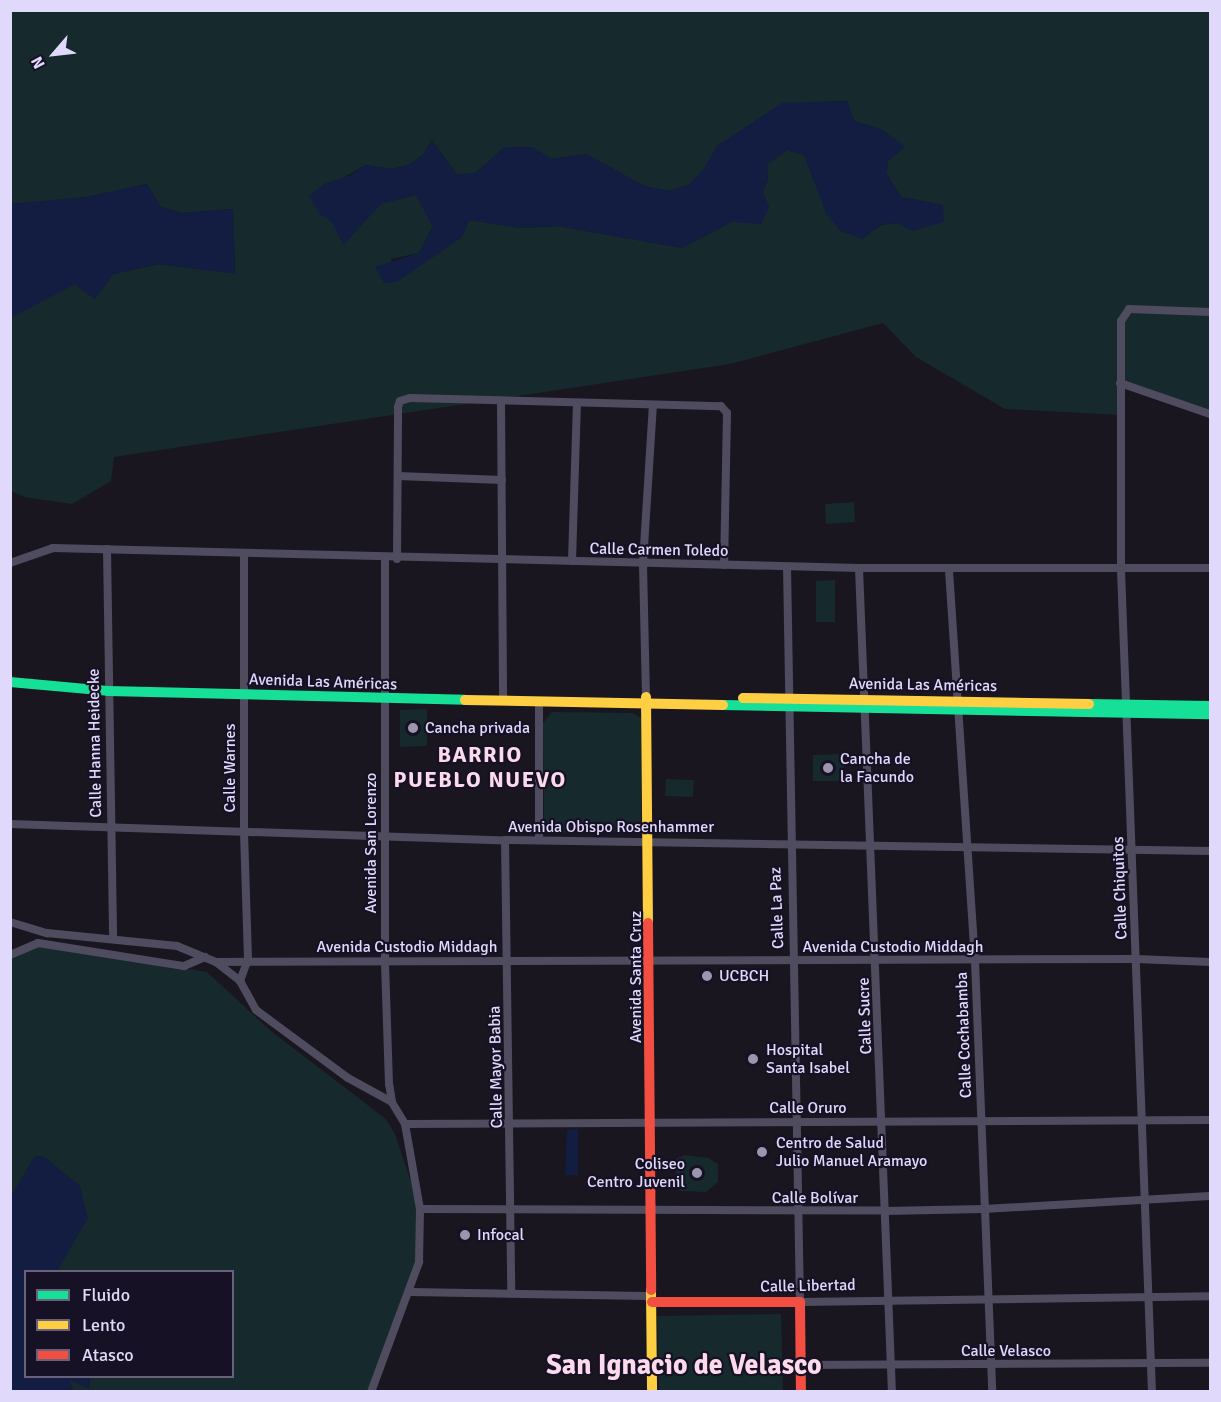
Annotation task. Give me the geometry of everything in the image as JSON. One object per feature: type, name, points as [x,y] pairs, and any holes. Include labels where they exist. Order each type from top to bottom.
[{"type":"main road","name":"Avenida Las Américas","points":[[10,681],[108,691],[384,699],[643,700],[1126,708],[1210,706]]},
{"type":"main road","name":"Avenida Santa Cruz","points":[[643,700],[651,961],[652,1392]]},
{"type":"main road","name":"Avenida Las Américas","points":[[1126,708],[1210,714]]},
{"type":"main road","name":"Calle Libertad","points":[[652,1302],[800,1302]]},
{"type":"main road","name":"Calle La Paz","points":[[800,1302],[801,1392]]},
{"type":"street","name":"Calle Chiquitos","points":[[1152,1392],[1121,570],[1120,383],[1124,313],[1129,309],[1210,312]]},
{"type":"street","points":[[1120,383],[1210,414]]},
{"type":"street","points":[[397,559],[400,401],[410,398],[721,406],[727,413],[724,565]]},
{"type":"street","points":[[501,402],[503,700]]},
{"type":"street","points":[[572,561],[577,403]]},
{"type":"street","name":"Avenida Santa Cruz","points":[[643,700],[643,562],[653,405]]},
{"type":"street","points":[[398,476],[502,480]]},
{"type":"street","name":"Calle Carmen Toledo","points":[[10,563],[53,548],[385,559],[643,562],[949,570],[1210,568]]},
{"type":"street","name":"Calle Hanna Heidecke","points":[[107,549],[113,937]]},
{"type":"street","name":"Calle Warnes","points":[[240,981],[249,959],[244,833],[244,554]]},
{"type":"street","name":"Avenida San Lorenzo","points":[[385,559],[385,962],[392,1102],[405,1124]]},
{"type":"street","name":"Calle La Paz","points":[[787,567],[790,844],[800,1211],[800,1302]]},
{"type":"street","name":"Calle Sucre","points":[[859,568],[877,961],[892,1392]]},
{"type":"street","name":"Calle Cochabamba","points":[[949,570],[975,961],[992,1392]]},
{"type":"street","points":[[539,701],[539,840]]},
{"type":"street","name":"Avenida Obispo Rosenhammer","points":[[10,824],[110,831],[505,840],[649,840],[870,845],[966,850],[1132,848],[1210,851]]},
{"type":"street","name":"Calle Mayor Babia","points":[[505,840],[511,1122],[509,1209],[511,1293]]},
{"type":"street","points":[[10,922],[47,933],[113,937],[177,946],[216,962],[240,981],[256,1010],[348,1078],[392,1102]]},
{"type":"street","points":[[10,955],[38,943],[184,966],[205,957]]},
{"type":"street","name":"Avenida Custodio Middagh","points":[[216,962],[249,959],[385,962],[975,961],[1136,958],[1210,962]]},
{"type":"street","name":"Calle Oruro","points":[[405,1124],[1210,1120]]},
{"type":"street","points":[[371,1392],[411,1292],[419,1262],[420,1209],[405,1124]]},
{"type":"street","name":"Calle Bolívar","points":[[420,1209],[884,1211],[984,1209],[1210,1196]]},
{"type":"street","name":"Calle Libertad","points":[[411,1292],[647,1296],[652,1302]]},
{"type":"street","name":"Calle Libertad","points":[[800,1302],[1210,1296]]},
{"type":"street","name":"Calle Velasco","points":[[801,1365],[1210,1363]]},
{"type":"green space","points":[[10,11],[1210,11],[1210,414],[1120,383],[1121,415],[1005,409],[916,357],[883,323],[730,364],[114,457],[111,481],[72,504],[24,497],[11,491],[12,315],[75,284],[95,299],[113,274],[159,264],[235,273],[233,209],[182,213],[161,207],[147,184],[87,197],[11,204]],"holes":[[[847,101],[854,121],[881,129],[904,147],[888,161],[886,173],[901,197],[943,205],[897,223],[881,225],[863,238],[841,231],[827,214],[804,155],[787,150],[767,164],[768,179],[763,192],[731,222],[682,248],[558,226],[522,228],[469,220],[462,237],[397,281],[391,259],[419,253],[433,226],[416,195],[381,203],[344,244],[332,222],[341,179],[366,165],[391,169],[409,165],[422,156],[432,140],[457,175],[475,173],[504,148],[532,147],[551,159],[586,154],[644,186],[668,191],[688,186],[704,169],[717,146],[782,104]]]},
{"type":"green space","points":[[854,502],[855,522],[826,524],[825,504]]},
{"type":"green space","points":[[835,580],[835,622],[816,622],[816,581]]},
{"type":"green space","name":"Cancha privada","points":[[427,709],[427,746],[400,747],[400,710]]},
{"type":"green space","points":[[552,712],[633,713],[641,718],[641,823],[636,831],[552,833],[544,827],[543,723]]},
{"type":"green space","name":"Cancha de la Facundo","points":[[844,754],[844,781],[813,781],[813,755]]},
{"type":"green space","points":[[666,779],[694,780],[693,797],[665,796]]},
{"type":"green space","points":[[38,943],[207,972],[271,1031],[386,1119],[395,1134],[420,1209],[419,1262],[371,1391],[73,1391],[69,1379],[89,1388],[90,1378],[234,1378],[234,1270],[57,1270],[80,1186],[44,1157],[35,1156],[11,1197],[11,955]]},
{"type":"green space","name":"Coliseo Centro Juvenil","points":[[684,1155],[708,1158],[718,1164],[718,1182],[706,1192],[680,1191],[676,1186],[676,1159]]},
{"type":"green space","points":[[781,1314],[783,1391],[659,1391],[657,1316]]},
{"type":"water","points":[[847,101],[854,121],[881,129],[905,147],[888,161],[886,173],[901,197],[943,205],[944,222],[912,231],[897,223],[882,224],[863,239],[841,231],[827,215],[804,155],[787,150],[767,164],[768,179],[763,192],[769,207],[761,224],[731,222],[682,248],[558,226],[522,228],[469,220],[462,237],[397,282],[384,283],[375,267],[419,253],[433,227],[416,195],[381,204],[343,245],[332,222],[320,214],[309,196],[324,184],[349,176],[366,165],[391,169],[409,165],[422,156],[432,140],[457,175],[475,173],[504,148],[532,147],[551,159],[586,154],[644,186],[668,191],[688,185],[704,169],[717,146],[782,103]]},
{"type":"water","points":[[147,184],[161,207],[182,213],[233,209],[235,274],[159,264],[113,274],[95,299],[75,284],[11,318],[11,204],[87,197]]},
{"type":"water","points":[[578,1129],[578,1175],[565,1175],[567,1130]]},
{"type":"water","points":[[35,1156],[44,1157],[80,1186],[88,1218],[58,1270],[24,1270],[24,1378],[90,1378],[89,1389],[70,1380],[73,1391],[11,1391],[11,1197]]},
{"type":"traffic: fast","points":[[10,682],[108,691],[465,700]]},
{"type":"traffic: fast","points":[[1089,704],[1210,706]]},
{"type":"traffic: fast","points":[[723,705],[1210,714]]},
{"type":"traffic: slow","points":[[646,697],[648,923]]},
{"type":"traffic: slow","points":[[743,698],[1089,704]]},
{"type":"traffic: slow","points":[[465,700],[723,705]]},
{"type":"traffic: slow","points":[[651,1290],[652,1392]]},
{"type":"traffic: jam","points":[[648,923],[651,1290]]},
{"type":"traffic: jam","points":[[652,1302],[800,1302],[801,1392]]},
{"type":"place","name":"Cancha privada","points":[[413,728]]},
{"type":"place","name":"Cancha de la Facundo","points":[[828,768]]},
{"type":"place","name":"UCBCH","points":[[707,976]]},
{"type":"place","name":"Hospital Santa Isabel","points":[[753,1059]]},
{"type":"place","name":"Centro de Salud Julio Manuel Aramayo","points":[[762,1152]]},
{"type":"place","name":"Coliseo Centro Juvenil","points":[[697,1173]]},
{"type":"place","name":"Infocal","points":[[465,1235]]},
{"type":"district","name":"BARRIO PUEBLO NUEVO","points":[[480,766]]},
{"type":"district","name":"San Ignacio de Velasco","points":[[684,1365]]}]
